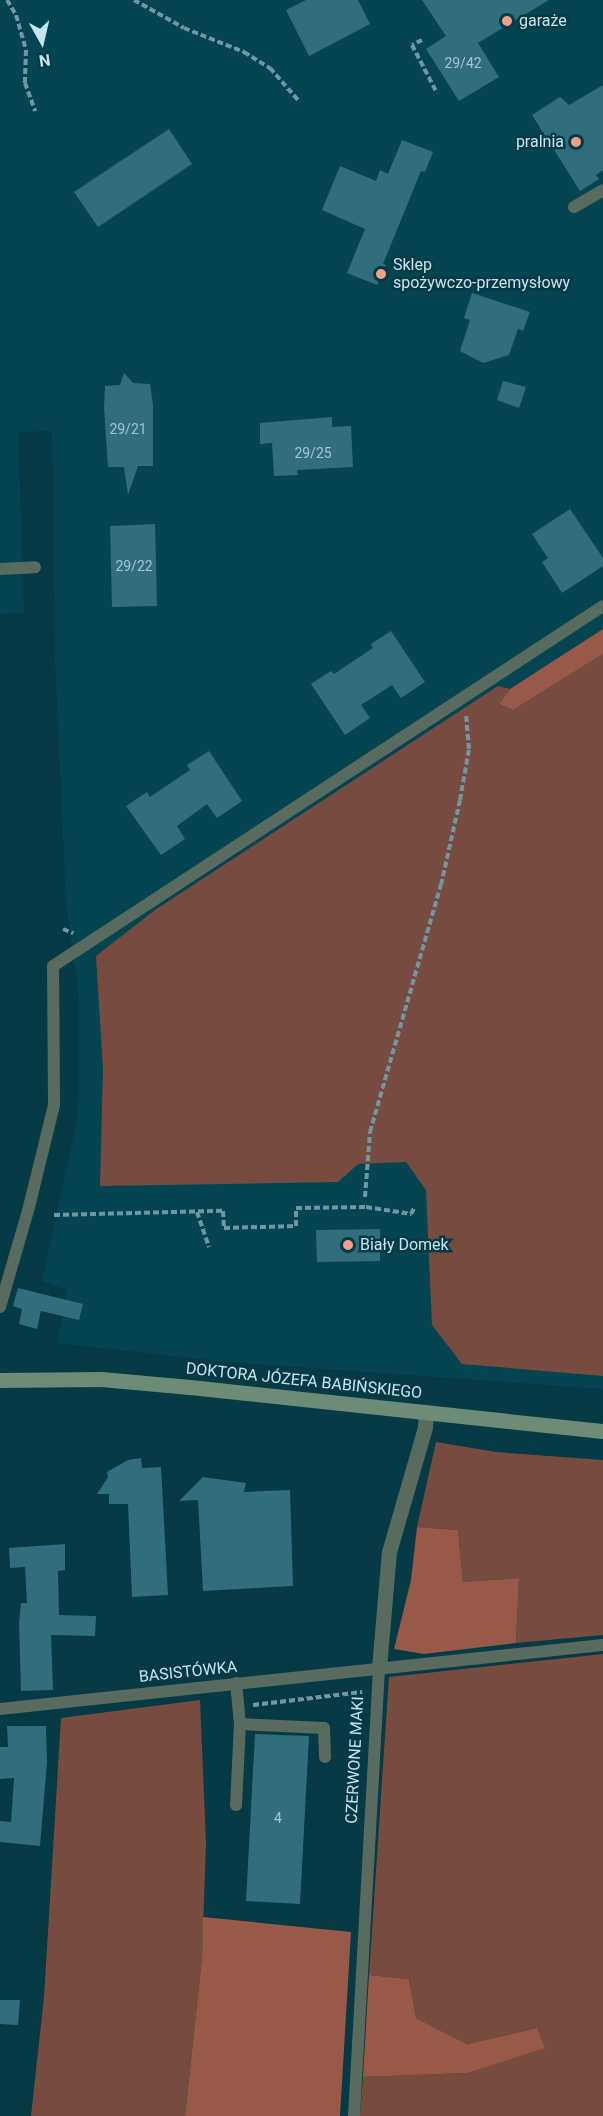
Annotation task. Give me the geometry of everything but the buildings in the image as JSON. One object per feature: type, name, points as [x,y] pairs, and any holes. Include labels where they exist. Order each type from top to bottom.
[{"type":"street","name":"DOKTORA JÓZEFA BABIŃSKIEGO","points":[[0,1380],[101,1379],[603,1431]]},
{"type":"street","name":"CZERWONE MAKI","points":[[379,1668],[389,1552],[425,1427],[426,1412]]},
{"type":"lane","points":[[574,207],[603,190]]},
{"type":"lane","points":[[0,568],[36,567]]},
{"type":"lane","points":[[0,1307],[27,1214],[54,1105],[53,966],[603,606]]},
{"type":"lane","name":"BASISTÓWKA","points":[[0,1709],[603,1645]]},
{"type":"lane","name":"CZERWONE MAKI","points":[[354,2116],[379,1668]]},
{"type":"lane","points":[[236,1683],[240,1724],[236,1805]]},
{"type":"lane","points":[[240,1724],[324,1728],[325,1757]]},
{"type":"path","points":[[7,0],[16,15],[26,50],[25,83],[35,111]]},
{"type":"path","points":[[134,0],[184,28],[244,52],[270,68],[298,100]]},
{"type":"path","points":[[422,40],[411,45],[436,93]]},
{"type":"path","points":[[365,1197],[370,1132],[441,885],[460,800],[469,749],[465,696]]},
{"type":"path","points":[[54,1215],[223,1211],[224,1228],[296,1226],[296,1208],[366,1207],[411,1214],[414,1208]]},
{"type":"path","points":[[197,1212],[209,1247]]},
{"type":"path","points":[[238,1706],[377,1690]]},
{"type":"shaded area","points":[[0,0],[603,0],[603,1389],[227,1362],[57,1343],[67,1290],[42,1281],[76,1124],[79,1093],[79,998],[66,901],[55,661],[52,431],[18,432],[24,613],[0,614]]},
{"type":"shaded area","points":[[603,629],[603,654],[513,710],[499,704],[510,689]]},
{"type":"shaded area","points":[[603,654],[603,1376],[462,1364],[432,1325],[426,1190],[406,1162],[358,1164],[338,1182],[100,1186],[103,1069],[96,956],[155,910],[498,686],[510,689],[499,704],[513,710]]},
{"type":"shaded area","points":[[436,1442],[496,1452],[603,1460],[603,1635],[516,1643],[519,1578],[463,1582],[458,1530],[417,1527]]},
{"type":"shaded area","points":[[417,1527],[458,1530],[463,1582],[519,1578],[516,1643],[424,1654],[394,1649],[411,1580]]},
{"type":"shaded area","points":[[603,1654],[603,2116],[360,2116],[363,2077],[467,2073],[537,2028],[467,2044],[416,2018],[409,1979],[369,1975],[389,1677]]},
{"type":"shaded area","points":[[200,1700],[206,1843],[202,1958],[185,2116],[31,2116],[44,1997],[61,1718]]},
{"type":"shaded area","points":[[203,1917],[351,1932],[340,2116],[185,2116],[202,1958]]},
{"type":"shaded area","points":[[369,1975],[409,1979],[416,2018],[467,2044],[537,2028],[545,2048],[467,2073],[363,2077]]},
{"type":"place","name":"garaże","points":[[507,21]]},
{"type":"place","name":"pralnia","points":[[576,142]]},
{"type":"place","name":"Sklep spożywczo-przemysłowy","points":[[381,274]]},
{"type":"place","name":"Biały Domek","points":[[348,1245]]}]
